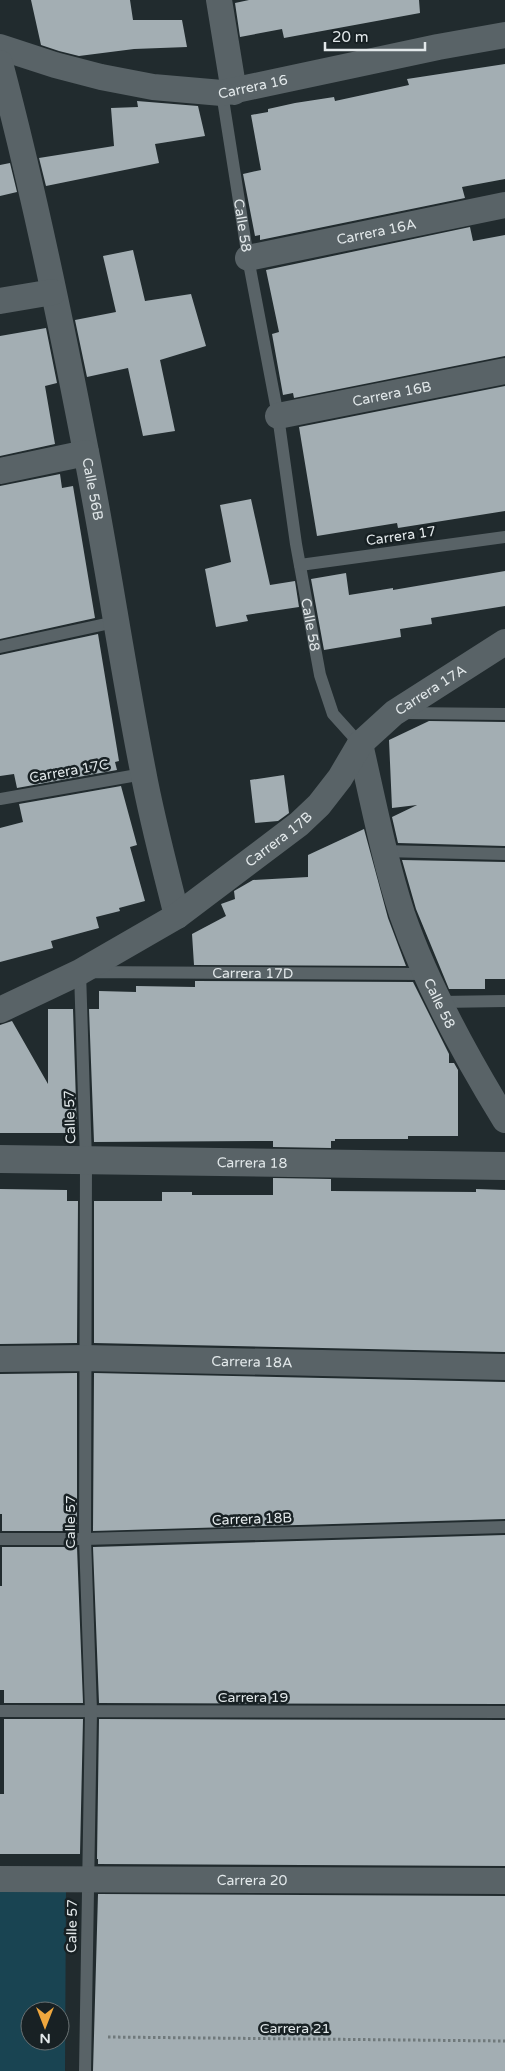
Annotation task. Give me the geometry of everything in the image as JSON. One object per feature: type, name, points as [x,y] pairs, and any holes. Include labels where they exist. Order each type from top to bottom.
[{"type":"street","points":[[219,0],[228,92]]},
{"type":"street","name":"Carrera 16","points":[[0,47],[55,65],[101,77],[152,87],[228,92],[438,47],[505,35]]},
{"type":"street","name":"Calle 56B","points":[[0,63],[20,141],[53,292],[86,453],[143,774],[176,916]]},
{"type":"street","name":"Carrera 16A","points":[[248,258],[505,205]]},
{"type":"street","points":[[0,301],[53,292]]},
{"type":"street","name":"Carrera 16B","points":[[278,416],[505,370]]},
{"type":"street","points":[[0,471],[86,453]]},
{"type":"street","name":"Carrera 17A","points":[[360,744],[394,713],[505,642]]},
{"type":"street","name":"Calle 58","points":[[360,744],[384,850],[402,914],[426,974],[480,1080],[505,1120]]},
{"type":"street","name":"Carrera 17B","points":[[176,916],[299,824],[319,805],[340,778],[360,744]]},
{"type":"street","name":"Carrera 17D","points":[[0,1010],[80,972],[176,916]]},
{"type":"street","name":"Carrera 18","points":[[0,1159],[505,1166]]},
{"type":"street","name":"Carrera 18A","points":[[0,1359],[85,1358],[505,1367]]},
{"type":"street","name":"Carrera 20","points":[[0,1879],[505,1881]]},
{"type":"lane","name":"Calle 58","points":[[228,92],[248,258],[278,416],[300,565],[320,676],[333,714],[360,744]]},
{"type":"lane","name":"Carrera 17","points":[[300,565],[505,537]]},
{"type":"lane","points":[[0,647],[115,622]]},
{"type":"lane","points":[[394,713],[505,714]]},
{"type":"lane","name":"Carrera 17C","points":[[0,799],[143,774]]},
{"type":"lane","points":[[384,850],[505,854]]},
{"type":"lane","name":"Carrera 17D","points":[[80,972],[426,974]]},
{"type":"lane","name":"Calle 57","points":[[80,972],[86,1160],[85,1539],[91,1711],[85,2071]]},
{"type":"lane","points":[[440,1002],[505,1002]]},
{"type":"lane","name":"Carrera 18B","points":[[0,1539],[85,1539],[505,1527]]},
{"type":"lane","name":"Carrera 19","points":[[0,1711],[505,1712]]},
{"type":"path","name":"Carrera 21","points":[[85,2037],[505,2041]]},
{"type":"shaded area","points":[[66,1890],[65,2001],[20,2001],[20,2051],[65,2051],[65,2071],[0,2071],[0,1891]]},
{"type":"building","points":[[31,0],[130,0],[133,20],[182,20],[187,47],[134,49],[79,56],[59,51],[41,45]]},
{"type":"building","points":[[249,0],[419,0],[420,13],[284,38],[282,29],[240,37],[235,3]]},
{"type":"building","points":[[505,64],[505,179],[462,187],[465,198],[260,240],[260,235],[255,236],[243,174],[261,170],[251,115],[268,112],[268,109],[295,103],[334,97],[335,101],[409,85],[407,79]]},
{"type":"building","points":[[137,101],[198,106],[205,136],[155,144],[159,163],[46,186],[39,158],[114,146],[111,108],[138,107]]},
{"type":"building","points":[[10,163],[17,192],[0,196],[0,165]]},
{"type":"building","points":[[470,227],[473,241],[505,235],[505,356],[294,398],[293,393],[283,395],[272,334],[279,332],[266,270]]},
{"type":"building","points":[[133,250],[145,301],[191,294],[206,346],[160,360],[175,431],[143,436],[128,368],[87,377],[75,320],[116,312],[103,256]]},
{"type":"building","points":[[46,328],[57,383],[45,386],[55,444],[0,456],[0,336]]},
{"type":"building","points":[[505,386],[505,511],[398,528],[397,523],[317,536],[299,427]]},
{"type":"building","points":[[60,474],[62,488],[73,486],[95,618],[0,639],[0,486]]},
{"type":"building","points":[[251,499],[270,585],[295,581],[299,607],[246,615],[248,621],[216,627],[205,569],[231,562],[220,505]]},
{"type":"building","points":[[505,571],[505,606],[431,618],[432,624],[400,629],[401,637],[324,650],[311,579],[346,573],[349,595],[393,588],[393,590]]},
{"type":"building","points":[[98,634],[119,761],[115,762],[117,770],[17,788],[14,774],[0,776],[0,655]]},
{"type":"building","points":[[429,721],[505,722],[505,846],[398,843],[392,817],[417,805],[392,808],[389,740]]},
{"type":"building","points":[[284,775],[289,813],[278,821],[255,823],[250,780]]},
{"type":"building","points":[[121,786],[137,845],[130,847],[145,901],[119,908],[120,911],[96,917],[99,928],[51,941],[53,948],[0,962],[0,828],[23,822],[19,804]]},
{"type":"building","points":[[364,829],[388,918],[406,966],[194,965],[192,934],[226,916],[221,904],[235,899],[234,891],[253,880],[308,877],[308,855]]},
{"type":"building","points":[[402,860],[505,862],[505,979],[485,979],[485,989],[449,989],[416,909]]},
{"type":"building","points":[[195,981],[413,982],[449,1054],[449,1063],[454,1063],[458,1070],[458,1136],[408,1136],[408,1139],[335,1139],[335,1141],[331,1141],[331,1148],[273,1147],[273,1141],[94,1142],[89,1009],[99,1009],[99,991],[136,992],[136,986],[195,987]]},
{"type":"building","points":[[48,1009],[73,1009],[77,1133],[0,1133],[0,1025],[12,1021],[48,1084]]},
{"type":"building","points":[[273,1178],[331,1179],[331,1191],[476,1192],[476,1189],[505,1190],[505,1352],[94,1343],[94,1201],[162,1201],[162,1192],[192,1192],[192,1195],[273,1195]]},
{"type":"building","points":[[0,1189],[67,1190],[67,1201],[78,1201],[77,1343],[0,1344]]},
{"type":"building","points":[[77,1373],[77,1531],[2,1531],[2,1514],[0,1514],[0,1374]]},
{"type":"building","points":[[94,1373],[505,1382],[505,1519],[93,1531]]},
{"type":"building","points":[[505,1535],[505,1704],[99,1703],[93,1547]]},
{"type":"building","points":[[2,1547],[77,1547],[83,1703],[4,1703],[4,1690],[0,1690]]},
{"type":"building","points":[[4,1719],[83,1719],[80,1854],[0,1854],[0,1794],[4,1794]]},
{"type":"building","points":[[99,1719],[505,1720],[505,1866],[98,1864]]},
{"type":"building","points":[[98,1894],[505,1896],[505,2071],[93,2071]]}]
